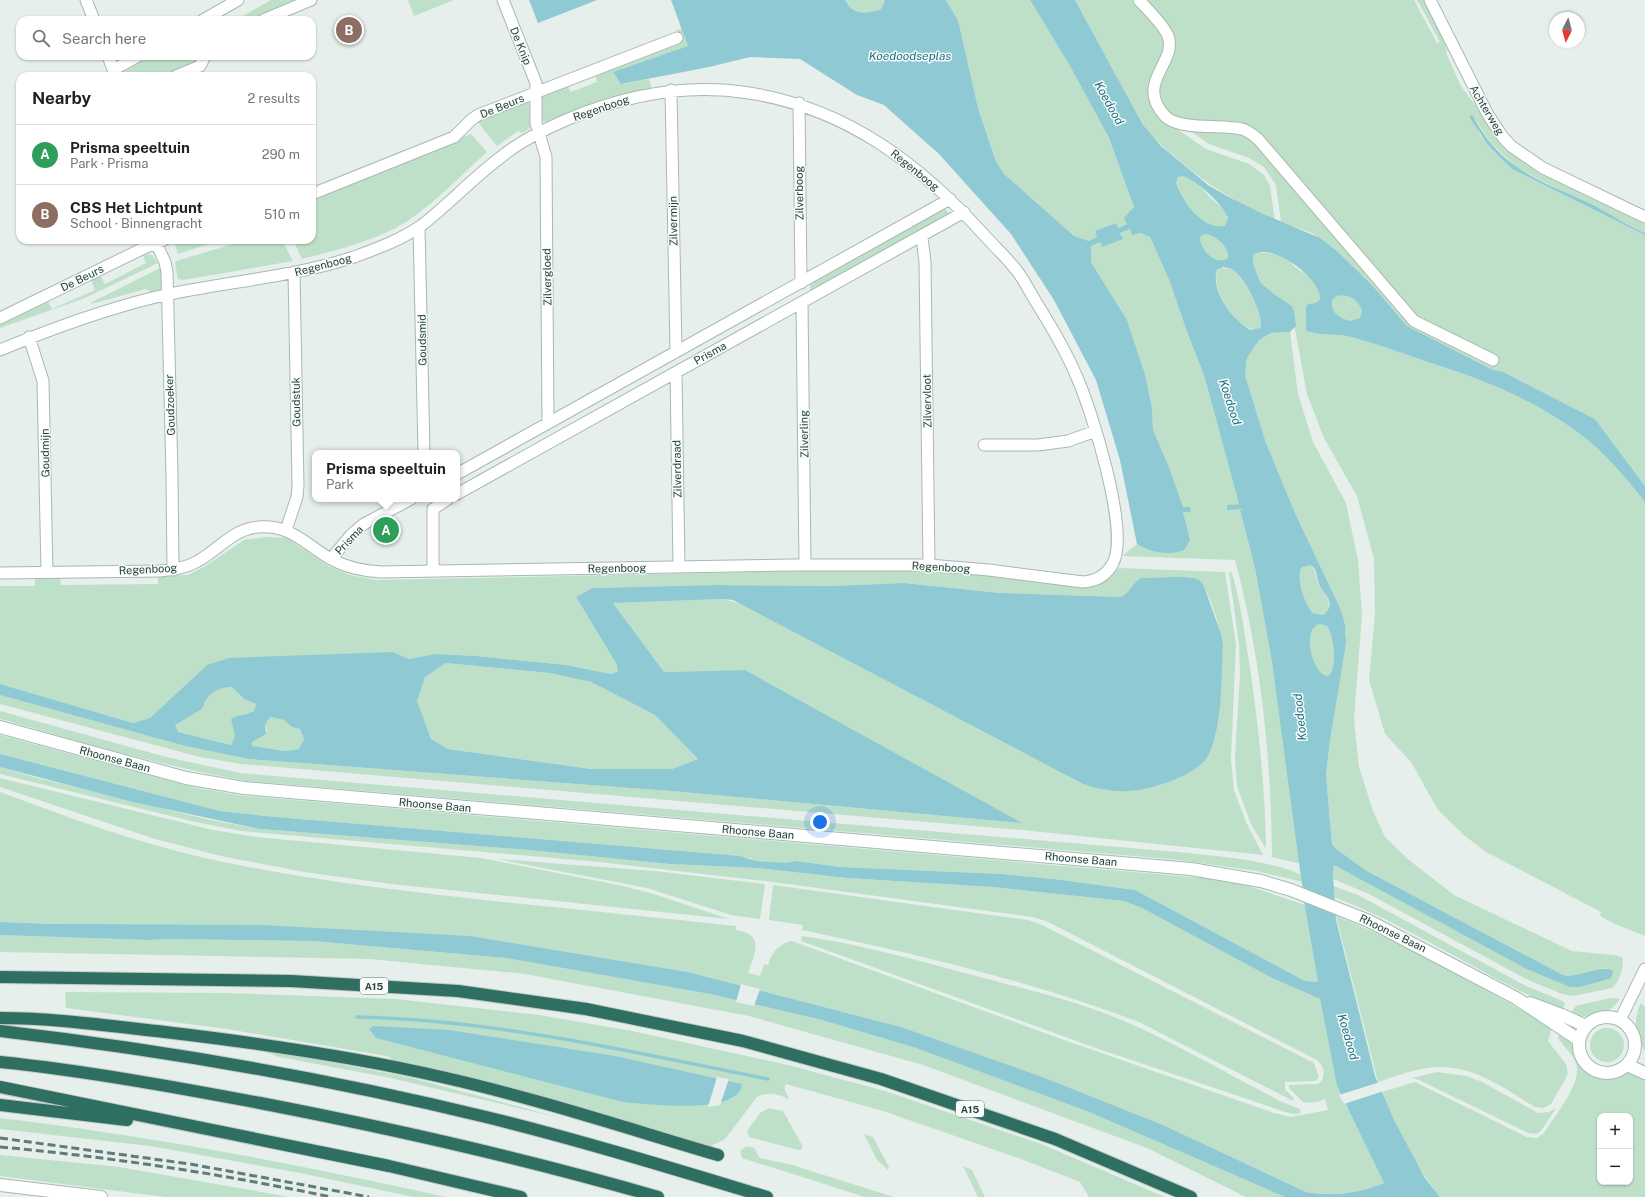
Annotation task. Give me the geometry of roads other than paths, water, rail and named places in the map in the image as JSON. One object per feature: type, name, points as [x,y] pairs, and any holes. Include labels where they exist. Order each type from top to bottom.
[{"type":"highway","name":"A15","points":[[0,977],[291,980],[458,991],[586,1009],[743,1041],[881,1079],[1055,1140],[1191,1197]]},
{"type":"highway","points":[[0,1018],[35,1018],[216,1038],[365,1061],[442,1077],[546,1103],[718,1155]]},
{"type":"highway","points":[[0,1031],[116,1046],[289,1075],[432,1105],[590,1145],[767,1197]]},
{"type":"highway","points":[[0,1062],[172,1086],[364,1123],[571,1172],[658,1197]]},
{"type":"highway","points":[[0,1087],[200,1129],[389,1166],[521,1197]]},
{"type":"highway","points":[[0,1105],[200,1129]]},
{"type":"main road","name":"Rhoonse Baan","points":[[2,727],[186,778],[244,788],[1191,869],[1261,881],[1291,890],[1348,911],[1410,941],[1516,998],[1579,1040]]},
{"type":"main road","name":"Rhoonse Baan","points":[[1516,998],[1562,1014],[1586,1026]]},
{"type":"main road","points":[[1602,1017],[1612,1017],[1620,1020],[1626,1024],[1633,1033],[1640,1054],[1627,1065],[1612,1073],[1594,1071],[1582,1058],[1579,1040],[1586,1026],[1594,1020],[1602,1017]]},
{"type":"main road","points":[[1627,1065],[1645,1073]]},
{"type":"main road","points":[[0,1185],[101,1197]]},
{"type":"street","points":[[86,0],[92,16]]},
{"type":"street","points":[[210,16],[238,0]]},
{"type":"street","points":[[273,16],[311,0]]},
{"type":"street","name":"De Knip","points":[[503,0],[536,83],[536,122],[538,133]]},
{"type":"street","points":[[1139,0],[1168,34],[1168,48],[1156,78],[1153,91],[1158,107],[1165,116],[1170,120],[1195,126],[1242,129],[1250,132],[1258,139],[1414,321],[1493,360]]},
{"type":"street","name":"Achterweg","points":[[1430,0],[1487,113],[1502,136],[1511,146],[1543,168],[1645,216]]},
{"type":"street","name":"De Beurs","points":[[316,192],[454,137],[478,115],[677,38]]},
{"type":"street","points":[[109,60],[114,72]]},
{"type":"street","points":[[115,72],[132,60]]},
{"type":"street","points":[[186,72],[200,66],[203,60]]},
{"type":"street","name":"Regenboog","points":[[0,350],[29,337],[92,314],[167,295],[294,272],[353,257],[419,227],[501,156],[538,133],[611,103],[671,90],[700,89],[735,91],[799,103],[837,119],[891,150],[913,166],[964,212],[1018,272],[1056,335],[1078,378],[1105,461],[1114,506],[1117,535],[1116,558],[1106,573],[1098,579],[1083,582],[989,570],[929,565],[679,566],[369,571],[352,568],[331,559],[286,530],[259,527],[246,530],[231,537],[193,564],[173,570],[0,573]]},
{"type":"street","name":"Zilvermijn","points":[[671,90],[676,351]]},
{"type":"street","name":"Zilverboog","points":[[799,103],[801,283]]},
{"type":"street","name":"Zilvergloed","points":[[538,133],[546,157],[548,423]]},
{"type":"street","name":"Prisma","points":[[460,472],[950,199]]},
{"type":"street","name":"Prisma","points":[[460,492],[922,237],[964,212]]},
{"type":"street","name":"Goudsmid","points":[[419,227],[424,450]]},
{"type":"street","name":"Zilvervloot","points":[[922,237],[925,262],[929,565]]},
{"type":"street","name":"De Beurs","points":[[0,318],[156,244]]},
{"type":"street","name":"Goudzoeker","points":[[160,244],[166,268],[173,570]]},
{"type":"street","name":"Goudstuk","points":[[286,530],[297,497],[298,486],[294,272]]},
{"type":"street","name":"Zilverling","points":[[802,303],[806,565]]},
{"type":"street","name":"Goudmijn","points":[[29,337],[43,381],[47,572]]},
{"type":"street","name":"Zilverdraad","points":[[676,372],[679,566]]},
{"type":"street","points":[[984,445],[1038,445],[1068,440],[1096,431]]},
{"type":"street","name":"Prisma","points":[[331,559],[351,535],[364,524],[405,502]]},
{"type":"street","points":[[434,571],[432,508],[443,502]]},
{"type":"street","points":[[1620,1020],[1645,969]]},
{"type":"water","points":[[529,0],[597,0],[538,23]]},
{"type":"water","points":[[671,0],[845,0],[852,9],[866,13],[881,9],[885,0],[946,0],[958,20],[978,108],[995,159],[1003,173],[1074,236],[1089,241],[1097,237],[1095,231],[1116,223],[1118,228],[1127,224],[1124,218],[1134,207],[1109,138],[1070,66],[1030,0],[1075,0],[1143,125],[1161,146],[1208,185],[1261,213],[1320,238],[1337,251],[1373,286],[1407,326],[1491,369],[1503,372],[1595,419],[1645,486],[1645,502],[1610,461],[1580,434],[1542,409],[1502,389],[1461,373],[1362,340],[1345,336],[1306,331],[1306,306],[1308,304],[1316,303],[1320,299],[1318,291],[1312,281],[1294,264],[1282,257],[1271,253],[1261,252],[1253,255],[1253,263],[1260,282],[1292,306],[1296,326],[1290,332],[1271,333],[1259,340],[1247,358],[1245,375],[1266,443],[1296,515],[1341,610],[1345,625],[1346,643],[1330,740],[1326,775],[1332,844],[1335,848],[1365,870],[1563,975],[1576,975],[1603,969],[1613,971],[1612,976],[1609,979],[1580,987],[1570,987],[1527,969],[1334,865],[1333,876],[1336,920],[1375,1076],[1395,1122],[1425,1178],[1440,1197],[1285,1197],[1089,1112],[916,1048],[822,1020],[710,994],[506,958],[313,941],[148,940],[0,935],[0,922],[57,924],[261,925],[470,936],[688,972],[901,1027],[1040,1076],[1163,1125],[1306,1192],[1336,1194],[1355,1192],[1384,1183],[1337,1086],[1320,999],[1274,979],[1142,908],[1124,901],[993,887],[847,878],[757,868],[670,864],[529,850],[260,829],[133,802],[0,767],[0,754],[220,811],[264,816],[739,856],[757,861],[786,863],[796,861],[840,867],[1001,874],[1054,879],[1135,890],[1305,981],[1318,982],[1305,907],[1272,662],[1255,568],[1240,510],[1244,509],[1227,510],[1227,505],[1244,504],[1239,504],[1204,375],[1187,332],[1170,282],[1150,237],[1140,233],[1132,235],[1130,229],[1120,233],[1123,239],[1102,247],[1100,242],[1091,246],[1091,262],[1127,320],[1145,374],[1152,408],[1153,430],[1169,467],[1183,507],[1190,507],[1191,512],[1183,512],[1190,540],[1184,550],[1173,553],[1153,551],[1137,544],[1120,460],[1096,380],[1054,300],[1011,234],[939,154],[884,105],[857,95],[800,59],[750,57],[709,67],[621,84],[613,72],[688,46]],"holes":[[[1183,176],[1195,182],[1221,206],[1228,218],[1225,226],[1209,224],[1194,213],[1179,190],[1176,183],[1178,177]],[[1205,234],[1217,239],[1226,249],[1228,258],[1223,260],[1215,259],[1207,253],[1200,240],[1201,236]],[[1223,267],[1232,269],[1237,273],[1247,287],[1257,306],[1260,315],[1260,328],[1251,330],[1244,326],[1231,313],[1220,296],[1216,278],[1217,270]],[[1337,296],[1345,296],[1356,301],[1361,307],[1362,311],[1360,318],[1350,321],[1342,318],[1336,314],[1332,308],[1332,300]],[[1310,565],[1316,570],[1319,584],[1330,603],[1323,615],[1313,613],[1307,604],[1300,584],[1300,572],[1302,567]],[[1320,624],[1327,626],[1332,637],[1334,659],[1331,672],[1328,676],[1317,668],[1313,660],[1310,642],[1314,627]]]},
{"type":"water","points":[[1470,115],[1473,116],[1484,135],[1496,149],[1523,171],[1538,180],[1591,204],[1645,233],[1645,235],[1512,169],[1488,145],[1470,118]]},
{"type":"water","points":[[1186,577],[1199,580],[1204,586],[1221,634],[1223,644],[1217,729],[1214,742],[1204,762],[1185,775],[1174,780],[1149,788],[1129,791],[1106,790],[1083,784],[733,600],[723,599],[613,603],[664,672],[745,670],[1022,823],[683,792],[249,759],[185,746],[0,695],[0,684],[133,723],[150,718],[207,665],[229,658],[393,652],[409,659],[435,654],[476,656],[566,665],[611,674],[618,671],[616,663],[576,597],[592,588],[715,585],[831,586],[904,583],[1000,593],[1120,597],[1123,596],[1141,578]],"holes":[[[446,663],[550,673],[591,682],[655,715],[698,759],[672,769],[591,769],[448,749],[431,739],[417,701],[425,677]],[[232,687],[244,699],[256,704],[254,711],[231,719],[235,736],[231,745],[178,732],[175,725],[202,709],[207,699],[213,692]],[[270,717],[284,720],[292,727],[300,729],[304,739],[299,749],[285,751],[252,746],[252,742],[266,734],[265,725]]]},
{"type":"water","points":[[373,1026],[449,1030],[615,1056],[742,1084],[737,1094],[726,1101],[709,1104],[670,1106],[623,1102],[376,1038],[369,1029]]},
{"type":"waterway","points":[[357,1017],[409,1019],[513,1031],[615,1048],[768,1079]]},
{"type":"railway","points":[[0,1138],[190,1164],[369,1197]]},
{"type":"railway","points":[[0,1147],[166,1167],[331,1197]]},
{"type":"place","name":"CBS Het Lichtpunt","points":[[349,30]]},
{"type":"place","name":"Prisma speeltuin","points":[[386,530]]},
{"type":"water label","name":"Koedoodseplas","points":[[910,56]]},
{"type":"water label","name":"Koedood","points":[[1109,103]]},
{"type":"water label","name":"Koedood","points":[[1230,402]]},
{"type":"water label","name":"Koedood","points":[[1300,717]]},
{"type":"water label","name":"Koedood","points":[[1348,1037]]}]
